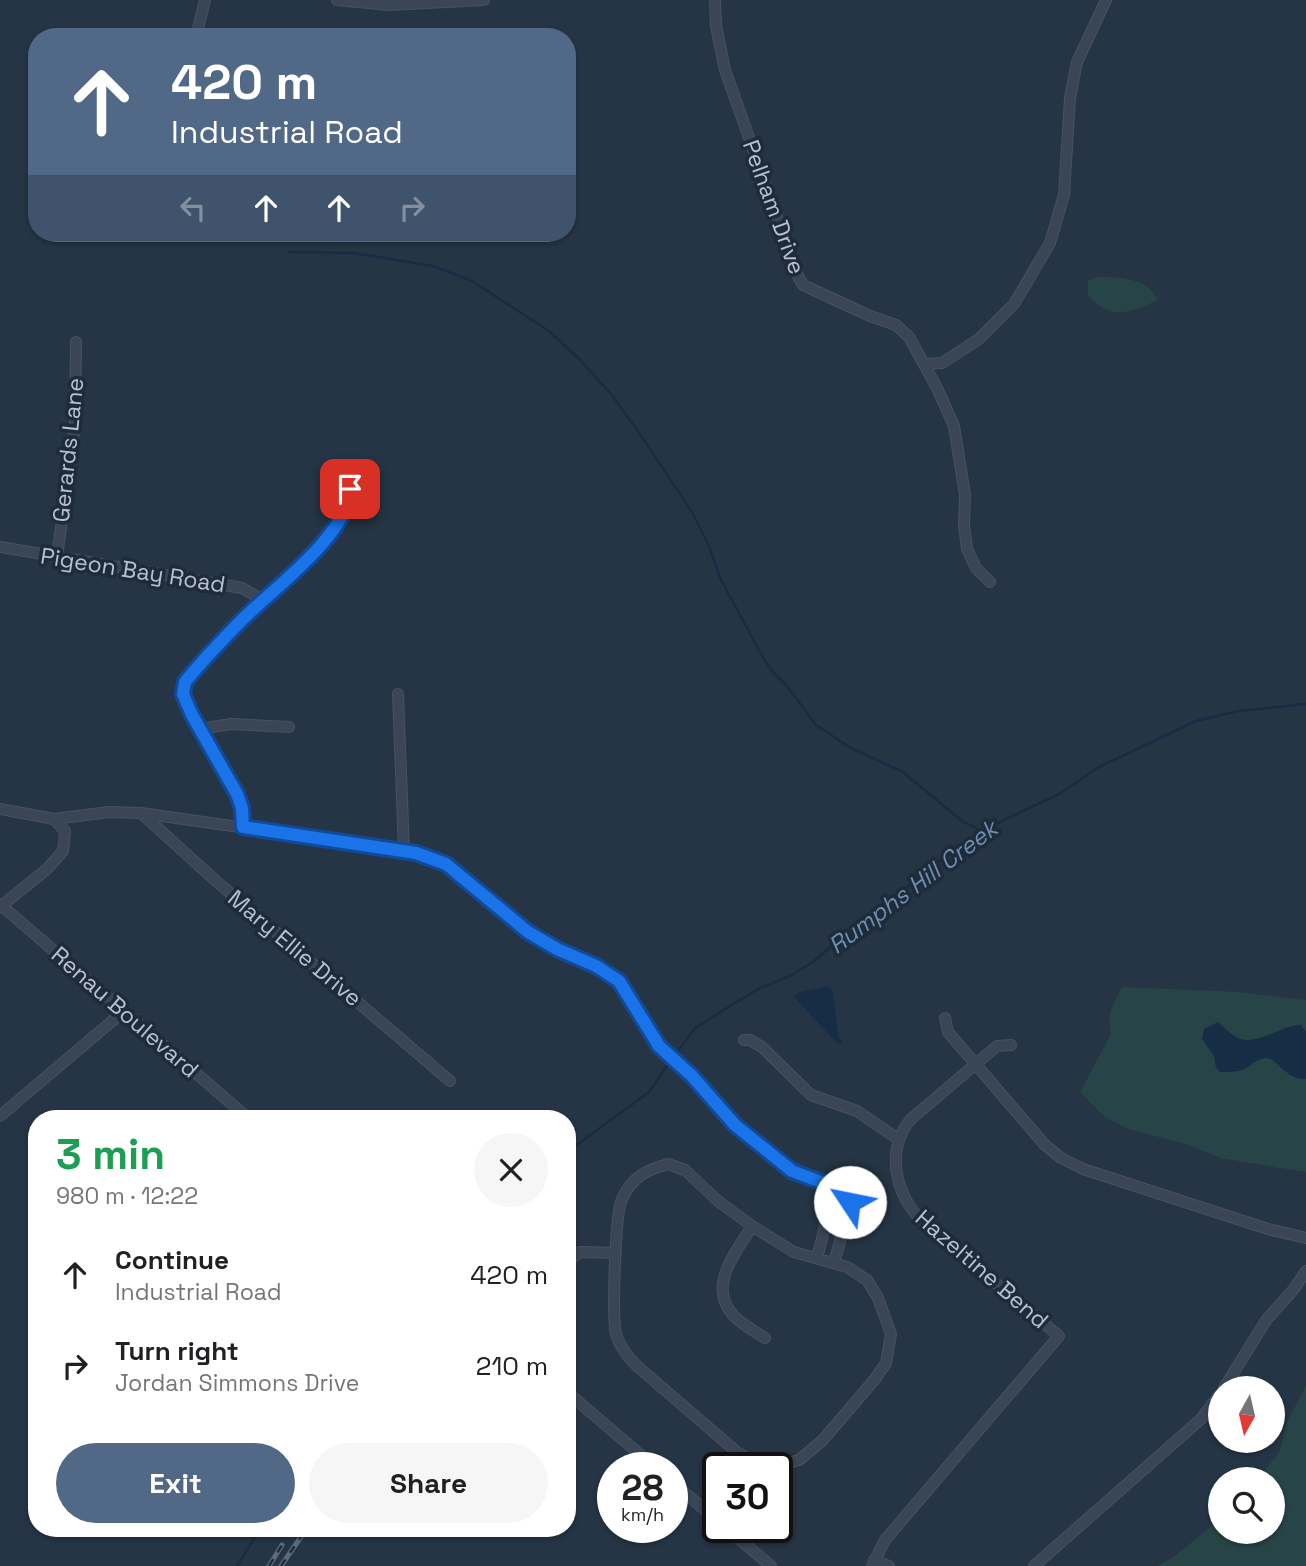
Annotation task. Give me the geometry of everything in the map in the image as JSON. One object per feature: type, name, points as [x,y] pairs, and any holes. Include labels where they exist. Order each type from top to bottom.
[{"type":"street","points":[[198,28],[205,0]]},
{"type":"street","points":[[337,0],[389,5],[484,0]]},
{"type":"street","name":"Pelham Drive","points":[[715,0],[716,26],[725,70],[794,268],[803,285],[896,325],[909,337],[954,426],[965,495],[964,525],[967,549],[976,568],[990,582]]},
{"type":"street","points":[[925,364],[942,363],[979,339],[1014,304],[1050,243],[1064,195],[1070,98],[1077,62],[1107,0]]},
{"type":"street","name":"Gerards Lane","points":[[57,557],[75,423],[76,342]]},
{"type":"street","points":[[243,827],[242,808],[237,794],[185,700],[185,682],[241,620],[303,563],[334,530],[349,502],[350,489],[355,478],[364,466]]},
{"type":"street","name":"Pigeon Bay Road","points":[[0,547],[242,588],[263,600]]},
{"type":"street","points":[[398,694],[404,851]]},
{"type":"street","points":[[200,729],[231,724],[289,727]]},
{"type":"street","points":[[0,809],[54,819],[109,812],[141,813],[404,851],[446,864],[528,932],[557,949],[596,966],[619,981],[659,1046],[692,1076],[735,1125],[792,1171],[842,1190],[850,1202],[834,1263]]},
{"type":"street","name":"Mary Ellie Drive","points":[[141,813],[225,889],[450,1081]]},
{"type":"street","points":[[1,907],[47,869],[63,850],[65,831],[54,819]]},
{"type":"street","name":"Renau Boulevard","points":[[1,907],[239,1110]]},
{"type":"street","points":[[0,1116],[124,1012]]},
{"type":"street","points":[[945,1018],[948,1032],[974,1065],[1044,1144],[1072,1164],[1268,1229],[1306,1238]]},
{"type":"street","points":[[744,1040],[750,1040],[762,1047],[811,1095],[857,1111],[898,1139],[901,1130],[911,1119],[974,1065],[997,1046],[1011,1045]]},
{"type":"street","name":"Hazeltine Bend","points":[[873,1563],[885,1540],[1059,1336],[921,1221],[901,1191],[895,1158],[898,1139]]},
{"type":"street","points":[[668,1164],[685,1170],[718,1201],[752,1226],[794,1252],[817,1258],[847,1267],[867,1280],[878,1298],[891,1334],[886,1363],[822,1441],[799,1460],[778,1466],[756,1462],[738,1453],[636,1366],[617,1336],[617,1217],[622,1200],[646,1170],[668,1164]]},
{"type":"street","points":[[817,1258],[835,1188]]},
{"type":"street","points":[[752,1226],[723,1275],[722,1291],[726,1305],[735,1317],[765,1338]]},
{"type":"street","points":[[576,1255],[580,1252],[616,1253]]},
{"type":"street","points":[[1231,1376],[1267,1319],[1306,1271]]},
{"type":"street","points":[[576,1400],[637,1452]]},
{"type":"street","points":[[1034,1566],[1201,1419],[1208,1410]]},
{"type":"street","points":[[688,1496],[702,1507]]},
{"type":"street","points":[[744,1543],[771,1566]]},
{"type":"street","points":[[873,1563],[889,1566]]},
{"type":"green space","points":[[1097,277],[1132,280],[1147,287],[1158,300],[1129,311],[1113,312],[1105,309],[1088,296],[1088,281]]},
{"type":"green space","points":[[1122,987],[1238,992],[1306,1000],[1306,1172],[1220,1158],[1189,1145],[1128,1129],[1106,1118],[1080,1092],[1111,1034],[1110,1015]]},
{"type":"green space","points":[[1306,1386],[1306,1566],[1158,1566],[1208,1529],[1208,1544],[1285,1544],[1285,1467],[1267,1467],[1278,1453],[1285,1453],[1287,1422]]},
{"type":"water","points":[[829,986],[833,991],[838,1035],[843,1045],[836,1042],[794,997],[799,992]]},
{"type":"water","points":[[1218,1022],[1243,1040],[1260,1038],[1301,1025],[1306,1032],[1306,1079],[1293,1076],[1268,1058],[1242,1070],[1220,1072],[1216,1068],[1214,1056],[1202,1039],[1204,1029]]},
{"type":"waterway","points":[[289,252],[354,253],[433,266],[472,281],[549,331],[612,395],[635,427],[692,512],[709,546],[720,578],[761,654],[816,725],[849,747],[903,772],[962,821],[981,831]]},
{"type":"waterway","name":"Rumphs Hill Creek","points":[[675,1055],[695,1028],[756,990],[790,976],[813,962],[838,940],[886,908],[920,875],[981,831],[1061,793],[1097,768],[1196,721],[1238,711],[1306,704]]},
{"type":"waterway","name":"Rumphs Hill Creek","points":[[576,1145],[649,1092],[671,1060]]},
{"type":"waterway","name":"Rumphs Hill Creek","points":[[237,1566],[255,1537]]},
{"type":"railway","points":[[281,1566],[301,1537]]},
{"type":"railway","points":[[269,1566],[282,1545]]},
{"type":"route","points":[[350,489],[349,502],[326,540],[293,574],[241,620],[185,682],[185,700],[237,794],[242,808],[243,827],[416,853],[446,864],[528,932],[557,949],[596,966],[619,981],[659,1046],[692,1076],[735,1125],[792,1171],[842,1190],[850,1202]]}]
